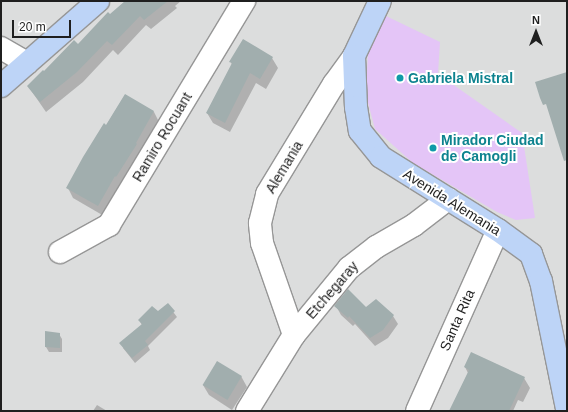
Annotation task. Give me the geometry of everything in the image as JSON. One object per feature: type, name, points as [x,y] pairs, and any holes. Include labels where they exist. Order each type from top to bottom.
[{"type":"main road","points":[[1,86],[98,1]]},
{"type":"main road","name":"Avenida Alemania","points":[[380,1],[354,56],[356,107],[360,132],[381,157],[498,230],[531,254],[541,281],[567,409]]},
{"type":"street","name":"Ramiro Rocuant","points":[[60,252],[109,225],[244,1]]},
{"type":"street","points":[[1,48],[27,64]]},
{"type":"street","name":"Alemania","points":[[294,334],[262,243],[260,223],[267,194],[334,84],[354,56]]},
{"type":"street","name":"Etchegaray","points":[[247,411],[294,334],[349,268],[376,247],[414,225],[448,200]]},
{"type":"street","name":"Santa Rita","points":[[417,411],[498,230]]},
{"type":"shaded area","points":[[1,1],[567,1],[567,411],[1,411]]},
{"type":"shaded area","points":[[386,16],[440,42],[438,74],[522,133],[535,218],[516,220],[497,212],[413,163],[375,129],[366,95],[368,51]]},
{"type":"building","points":[[125,1],[168,1],[144,20],[140,16],[112,45],[107,41],[77,72],[40,102],[27,86],[74,40],[78,44],[108,12],[110,14]]},
{"type":"building","points":[[243,39],[273,57],[260,79],[250,73],[225,123],[206,113],[232,63],[229,62]]},
{"type":"building","points":[[567,72],[567,160],[564,161],[546,104],[543,105],[535,82]]},
{"type":"building","points":[[125,94],[154,111],[136,143],[137,144],[116,177],[115,176],[98,206],[66,188],[104,123],[106,125]]},
{"type":"building","points":[[348,289],[366,307],[376,299],[394,315],[383,330],[370,338],[349,316],[348,318],[334,306]]},
{"type":"building","points":[[168,303],[175,311],[145,341],[148,345],[132,358],[119,343],[142,324],[138,320],[152,306],[158,311]]},
{"type":"building","points":[[45,331],[60,333],[60,348],[45,347]]},
{"type":"building","points":[[471,352],[525,377],[509,411],[449,411],[469,370],[464,367]]},
{"type":"building","points":[[217,361],[242,376],[227,400],[203,385]]},
{"type":"place","name":"Gabriela Mistral","points":[[400,78]]},
{"type":"place","name":"Mirador Ciudad de Camogli","points":[[433,148]]}]
